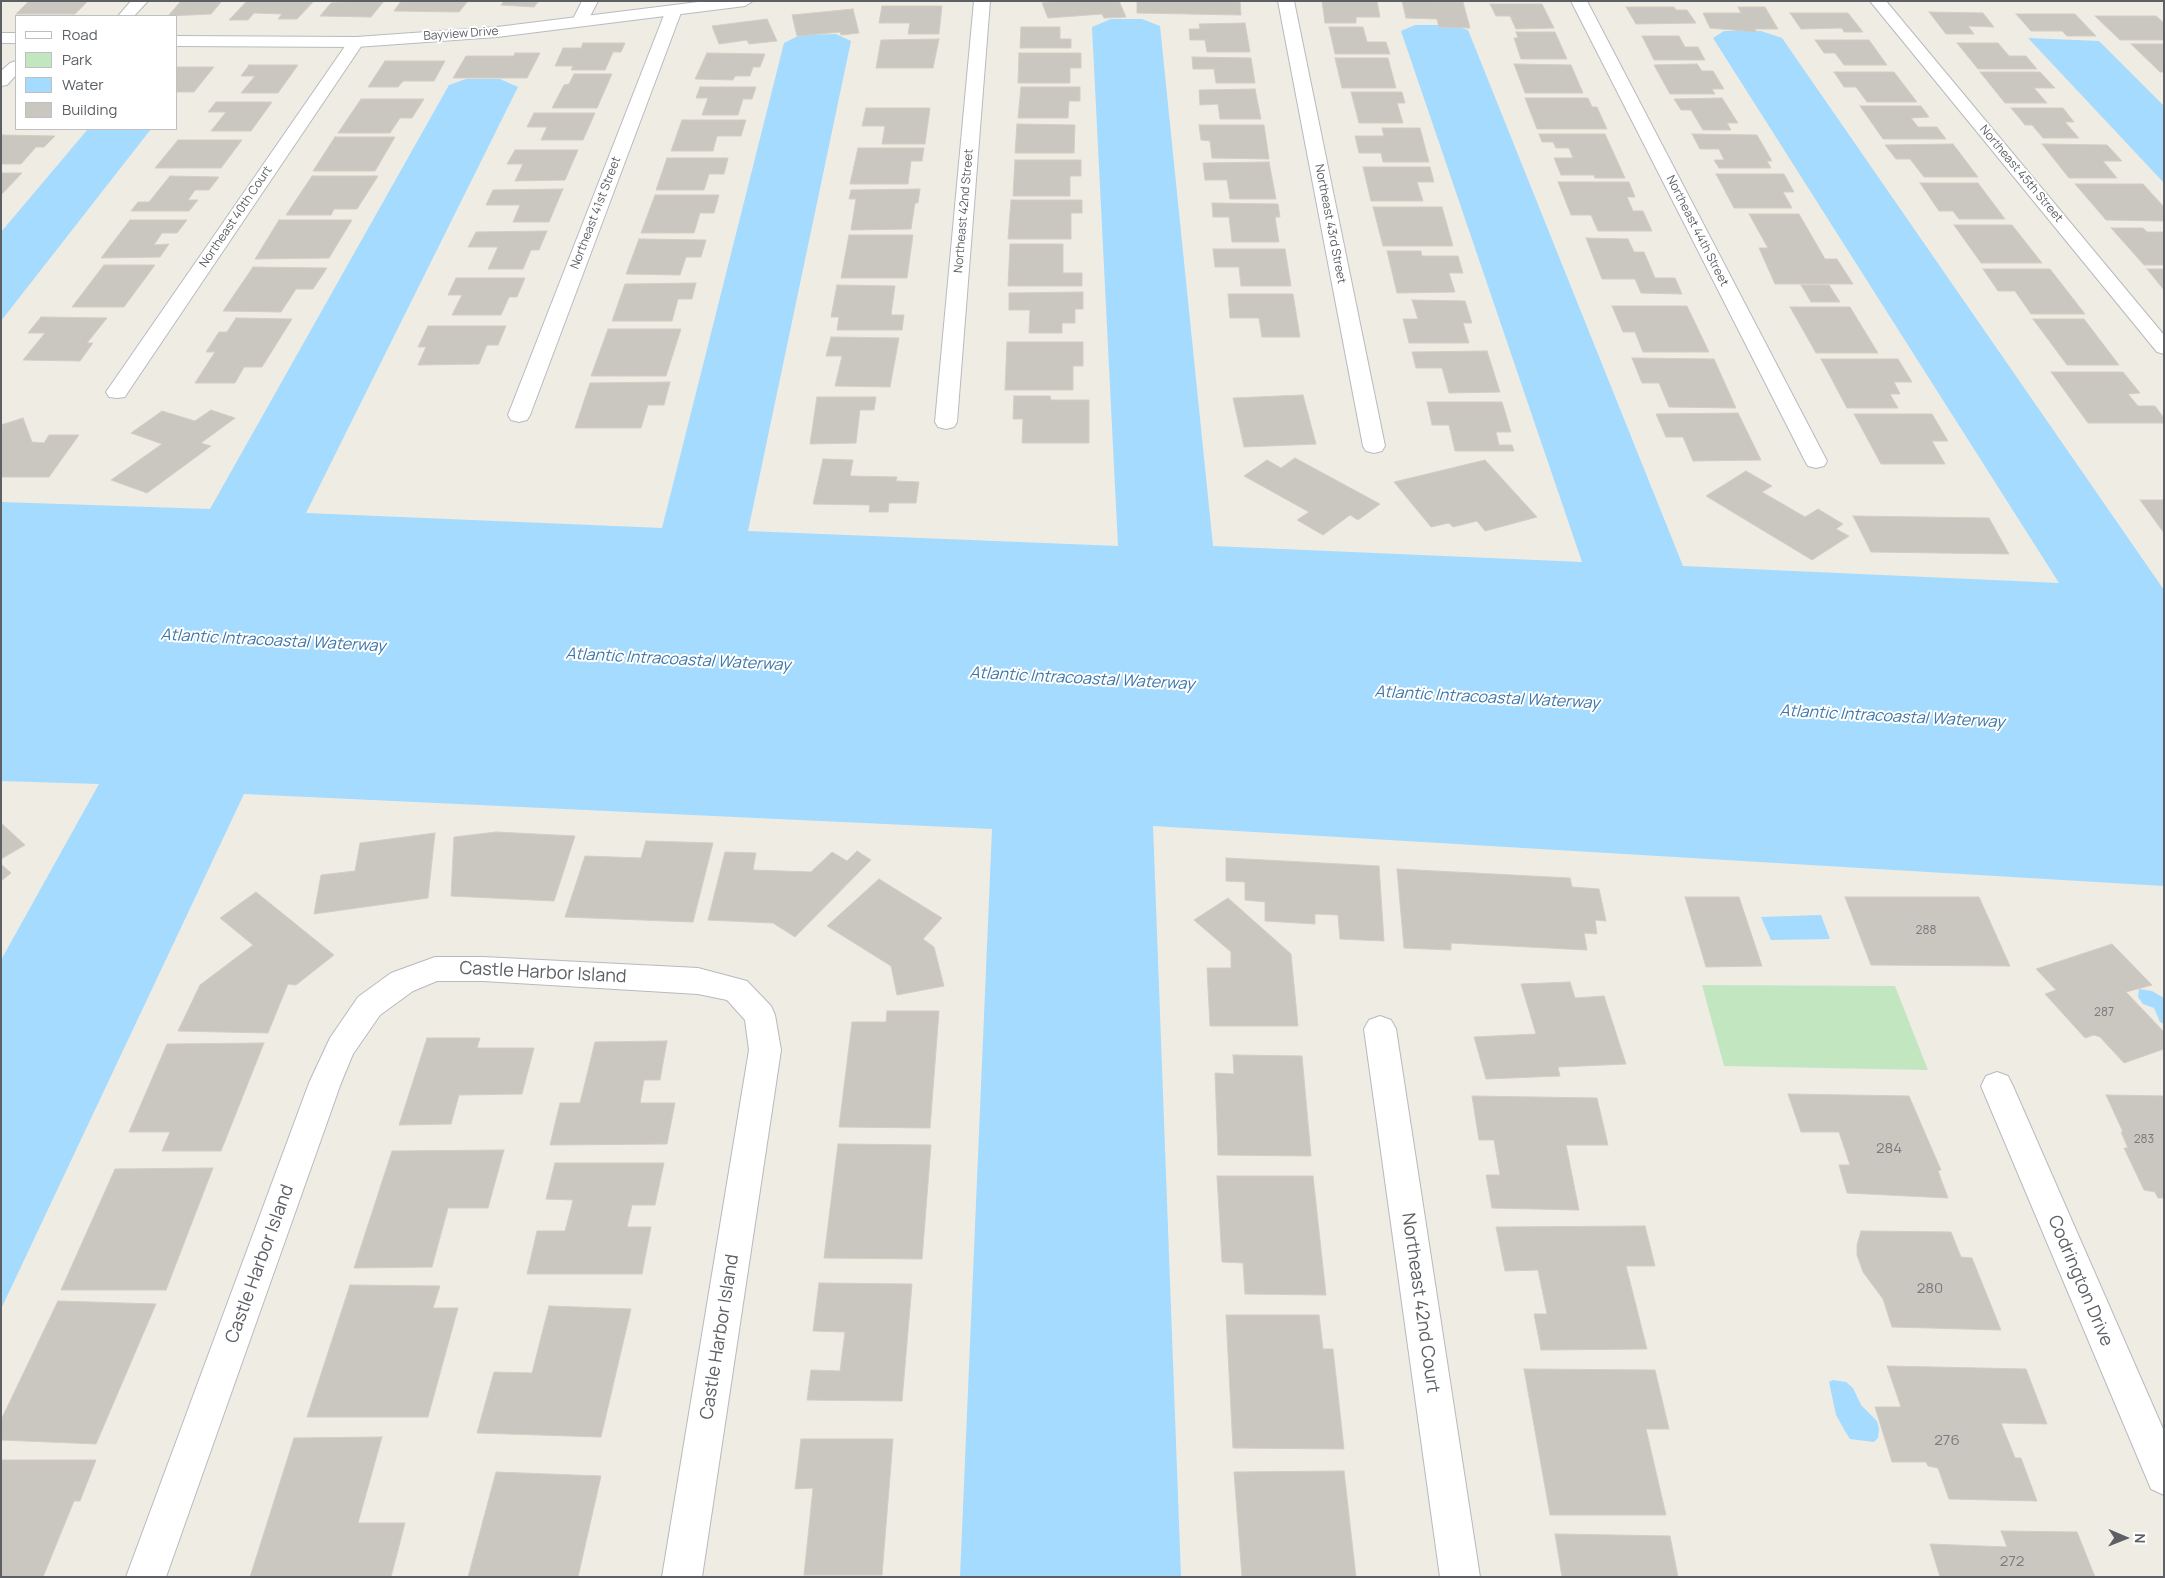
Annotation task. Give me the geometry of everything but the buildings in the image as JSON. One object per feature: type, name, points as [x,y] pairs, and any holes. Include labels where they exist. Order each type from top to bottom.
[{"type":"street","points":[[127,15],[140,1]]},
{"type":"street","points":[[580,21],[590,1]]},
{"type":"street","name":"Bayview Drive","points":[[178,41],[356,42],[496,32],[744,1]]},
{"type":"street","name":"Northeast 42nd Street","points":[[946,422],[982,1]]},
{"type":"street","name":"Northeast 43rd Street","points":[[1286,1],[1374,446]]},
{"type":"street","name":"Northeast 44th Street","points":[[1579,1],[1816,461]]},
{"type":"street","name":"Northeast 45th Street","points":[[1878,1],[2164,348]]},
{"type":"street","name":"Northeast 41st Street","points":[[519,415],[674,10]]},
{"type":"street","points":[[1,38],[15,38]]},
{"type":"street","name":"Northeast 40th Court","points":[[117,392],[356,42]]},
{"type":"street","points":[[1,81],[15,67]]},
{"type":"street","name":"Castle Harbor Island","points":[[146,1577],[325,1083],[340,1047],[369,1006],[402,982],[435,969],[483,969],[698,981],[736,990],[760,1015],[766,1050],[682,1577]]},
{"type":"street","name":"Northeast 42nd Court","points":[[1380,1028],[1460,1577]]},
{"type":"street","name":"Codrington Drive","points":[[1997,1086],[2164,1476]]},
{"type":"green space","points":[[1702,985],[1895,986],[1928,1070],[1724,1066]]},
{"type":"water","name":"Atlantic Intracoastal Waterway","points":[[1111,19],[1142,19],[1160,26],[1213,546],[1582,562],[1401,31],[1415,25],[1451,25],[1468,30],[1683,566],[2059,583],[1713,38],[1724,31],[1761,31],[1782,38],[2164,590],[2164,886],[1153,826],[1181,1577],[960,1577],[992,829],[244,794],[1,1309],[1,960],[99,784],[1,781],[1,502],[210,509],[449,85],[466,79],[500,79],[518,87],[306,513],[662,528],[784,43],[800,35],[836,34],[851,41],[748,531],[1118,546],[1092,27]]},
{"type":"water","points":[[2028,38],[2099,41],[2164,106],[2164,183]]},
{"type":"water","points":[[87,130],[150,130],[1,321],[1,232]]},
{"type":"water","points":[[1821,915],[1830,939],[1771,940],[1761,917]]},
{"type":"water","points":[[2139,989],[2152,991],[2164,998],[2164,1024],[2160,1022],[2154,1008],[2143,1004],[2138,997]]},
{"type":"water","points":[[1833,1380],[1846,1382],[1853,1388],[1861,1405],[1877,1421],[1879,1429],[1878,1438],[1874,1442],[1850,1439],[1836,1415],[1829,1382]]}]
